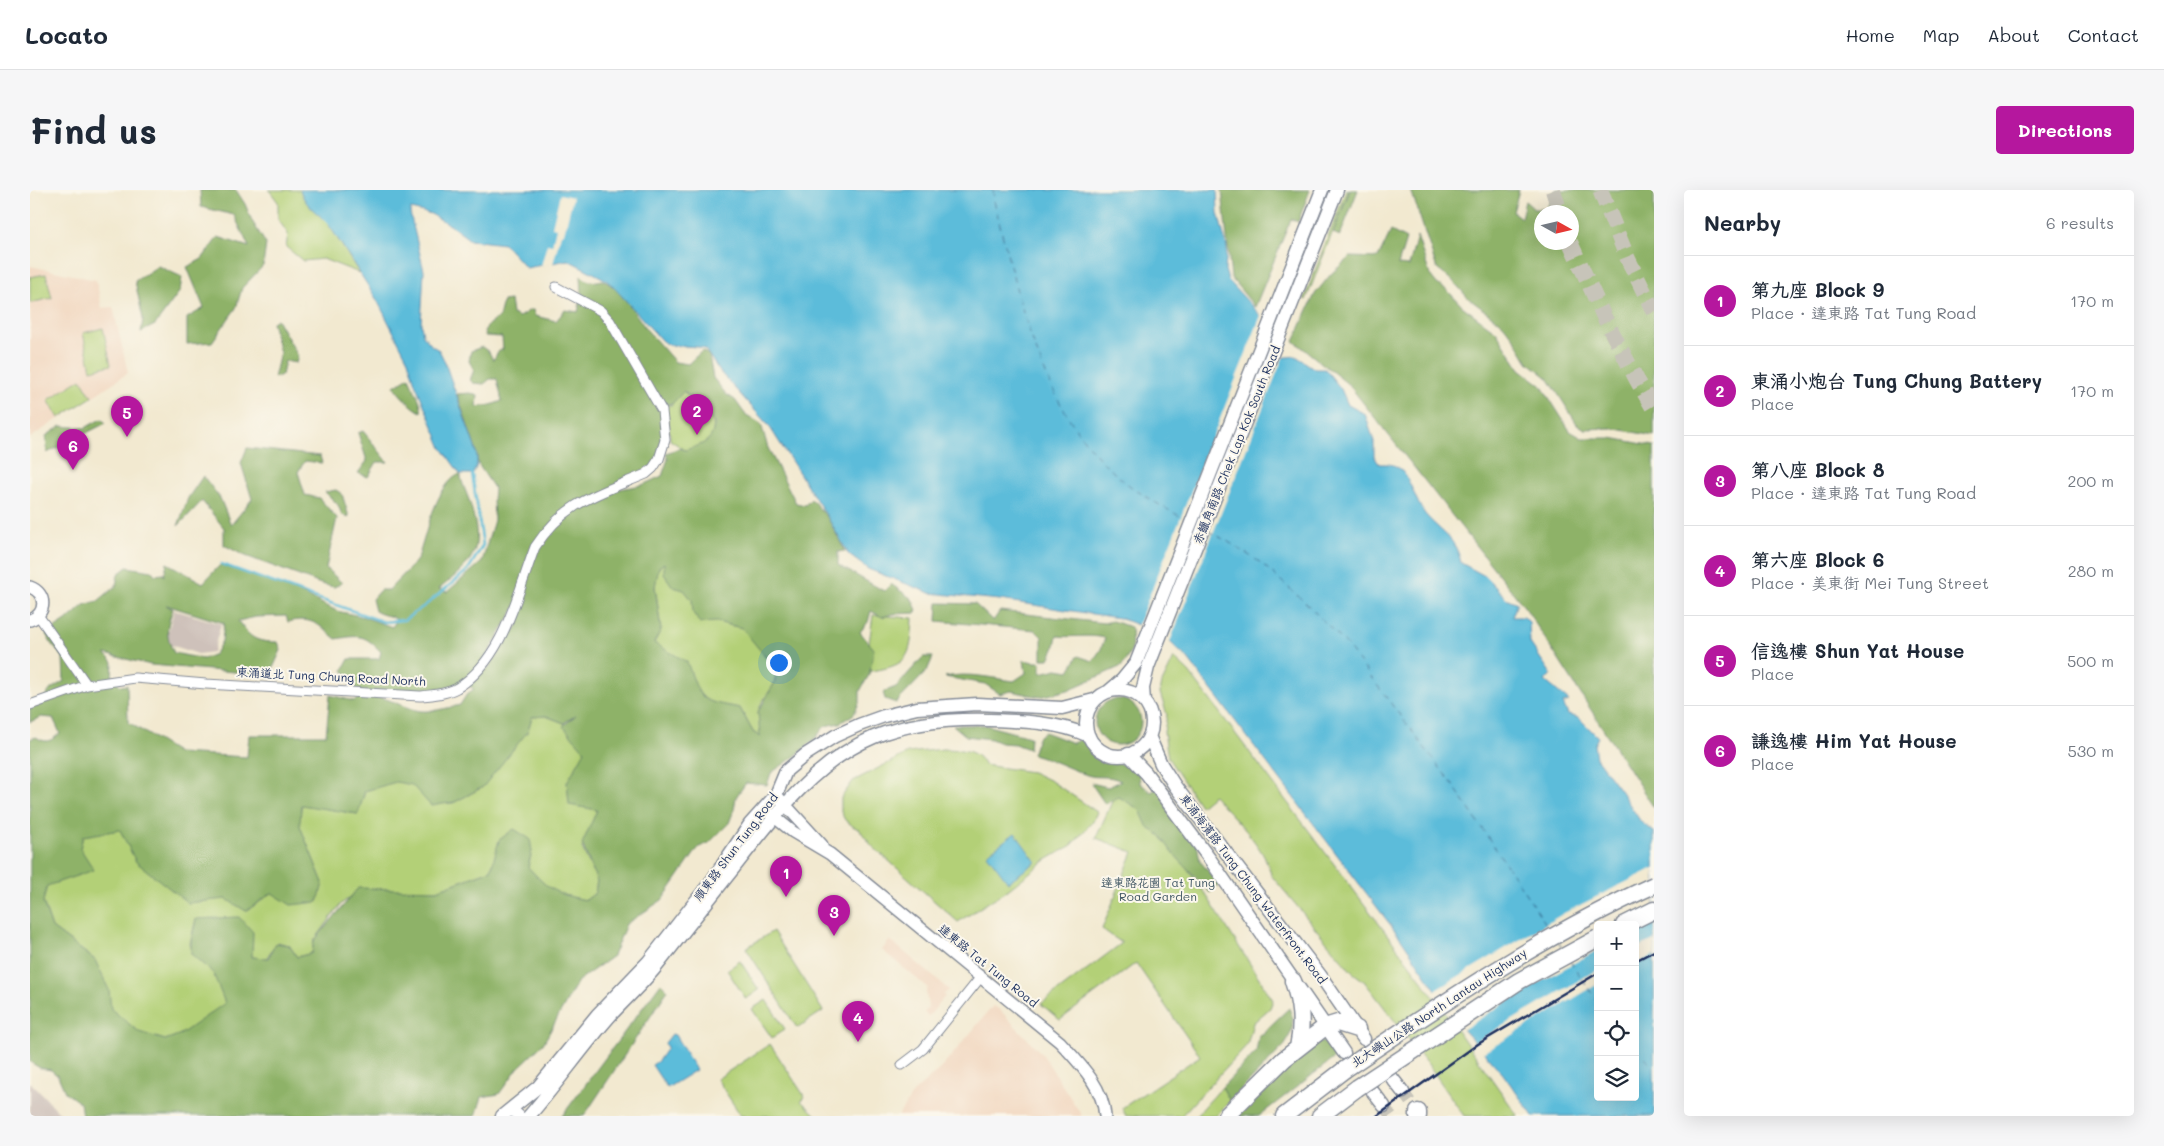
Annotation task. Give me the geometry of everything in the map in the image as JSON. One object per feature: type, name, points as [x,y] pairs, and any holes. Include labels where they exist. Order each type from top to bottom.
[{"type":"highway","name":"北大嶼山公路 North Lantau Highway","points":[[1284,1116],[1344,1070],[1508,962],[1571,926],[1654,885]]},
{"type":"highway","points":[[1632,921],[1654,910]]},
{"type":"highway","name":"北大嶼山公路 North Lantau Highway","points":[[1320,1116],[1357,1088],[1519,981],[1594,940]]},
{"type":"highway","points":[[1293,981],[1302,1019],[1298,1048]]},
{"type":"highway","points":[[1226,1116],[1298,1048],[1326,1027],[1338,1023],[1361,1034]]},
{"type":"main road","name":"赤鱲角南路 Chek Lap Kok South Road","points":[[1144,701],[1142,665],[1283,286],[1322,190]]},
{"type":"main road","name":"赤鱲角南路 Chek Lap Kok South Road","points":[[1109,691],[1142,665],[1294,302],[1337,190]]},
{"type":"main road","points":[[1117,690],[1131,692],[1144,701],[1151,716],[1149,736],[1140,747],[1128,754],[1117,756],[1105,753],[1095,746],[1089,736],[1086,717],[1094,700],[1109,691],[1117,690]]},
{"type":"main road","name":"順東路 Shun Tung Road","points":[[511,1114],[538,1087],[597,1015],[648,962],[713,879],[750,824],[776,795],[786,772],[805,755],[848,730],[884,716],[938,706],[977,704],[1062,708],[1094,700]]},
{"type":"main road","name":"順東路 Shun Tung Road","points":[[528,1116],[556,1085],[611,1015],[655,969],[774,817],[815,775],[849,750],[874,737],[912,725],[961,720],[1013,721],[1057,725],[1089,736]]},
{"type":"main road","name":"東涌海濱路 Tung Chung Waterfront Road","points":[[1149,736],[1161,764],[1175,786],[1320,975],[1361,1034]]},
{"type":"main road","name":"東涌海濱路 Tung Chung Waterfront Road","points":[[1128,754],[1146,772],[1209,858],[1344,1053]]},
{"type":"main road","points":[[1392,1078],[1403,1092]]},
{"type":"main road","points":[[1373,1092],[1384,1106]]},
{"type":"street","name":"東涌道北 Tung Chung Road North","points":[[30,705],[87,685],[135,678],[206,684],[420,696],[455,688],[471,676],[480,667],[505,631],[535,546],[542,535],[564,513],[586,498],[646,474],[654,468],[665,440],[662,411],[610,322],[601,311],[556,287]]},
{"type":"street","points":[[30,587],[37,591],[42,599],[42,609],[34,618],[87,685]]},
{"type":"street","name":"達東路 Tat Tung Road","points":[[776,795],[830,854],[1060,1042],[1083,1068],[1100,1094],[1105,1116]]},
{"type":"street","name":"達東路 Tat Tung Road","points":[[764,808],[793,832],[830,854]]},
{"type":"street","points":[[902,1065],[923,1048],[980,978]]},
{"type":"shaded area","points":[[30,266],[96,280],[102,308],[113,307],[128,373],[30,438]]},
{"type":"shaded area","points":[[174,610],[221,624],[213,652],[198,654],[165,643]]},
{"type":"shaded area","points":[[890,940],[949,990],[943,995],[945,996],[929,1016],[924,1013],[928,1008],[926,991],[928,988],[882,950]]},
{"type":"shaded area","points":[[993,1006],[999,1009],[1043,1055],[1082,1116],[898,1116],[914,1092],[942,1067]]},
{"type":"shaded area","points":[[30,1082],[63,1116],[30,1116]]},
{"type":"green space","points":[[200,190],[236,190],[266,244],[263,266],[242,288],[236,308],[212,342],[187,344],[187,318],[204,308],[187,267],[202,259],[218,237],[249,247],[234,215],[201,207]]},
{"type":"green space","points":[[269,190],[300,190],[310,207],[331,228],[359,273],[323,259],[303,261],[286,247],[288,234],[278,219],[278,202]]},
{"type":"green space","points":[[1222,190],[1310,190],[1298,222],[1291,219],[1255,307],[1231,278]]},
{"type":"green space","points":[[1346,190],[1349,190],[1306,300],[1304,299]]},
{"type":"green space","points":[[1350,190],[1358,190],[1340,236],[1333,233]]},
{"type":"green space","points":[[1411,190],[1519,190],[1513,212],[1521,218],[1525,201],[1534,209],[1534,250],[1579,250],[1579,205],[1548,205],[1556,190],[1654,190],[1654,436],[1611,428],[1585,429],[1577,424],[1548,378],[1528,362],[1503,324],[1468,298],[1454,282],[1437,269]]},
{"type":"green space","points":[[1391,231],[1406,239],[1398,265],[1409,266],[1417,236],[1430,275],[1437,284],[1447,290],[1462,306],[1496,331],[1520,369],[1541,385],[1570,431],[1582,438],[1611,438],[1654,446],[1654,808],[1526,609],[1349,385],[1294,341],[1315,294],[1331,274],[1350,257],[1378,258]]},
{"type":"green space","points":[[158,266],[182,277],[180,291],[155,325],[141,332],[143,319],[135,281]]},
{"type":"green space","points":[[46,274],[52,298],[30,303],[30,277]]},
{"type":"green space","points":[[581,275],[591,281],[603,280],[614,287],[646,329],[675,362],[688,364],[702,351],[709,355],[713,378],[726,394],[735,400],[745,414],[761,424],[768,448],[796,503],[805,505],[811,499],[828,518],[845,551],[838,552],[838,565],[884,591],[891,584],[912,599],[917,610],[916,613],[893,614],[882,617],[871,611],[868,622],[860,632],[874,649],[869,675],[860,691],[860,701],[854,714],[840,723],[825,726],[814,740],[771,773],[767,785],[746,783],[736,797],[729,823],[709,843],[699,847],[662,900],[626,924],[613,956],[578,981],[543,1044],[518,1068],[499,1094],[482,1097],[476,1116],[82,1116],[80,1103],[65,1092],[58,1076],[51,1070],[40,1068],[30,1062],[30,739],[36,737],[49,741],[60,733],[53,718],[41,717],[30,722],[30,706],[42,701],[51,689],[64,681],[63,657],[52,645],[46,634],[66,621],[84,605],[98,601],[116,586],[118,574],[127,567],[152,571],[155,575],[164,574],[164,576],[167,563],[203,583],[221,564],[294,590],[337,611],[364,617],[392,627],[397,620],[375,611],[372,599],[380,590],[389,590],[416,561],[438,499],[444,488],[460,474],[474,516],[476,541],[470,560],[439,589],[447,592],[482,562],[494,520],[494,488],[478,464],[476,450],[457,394],[471,393],[478,396],[477,407],[502,401],[497,379],[490,379],[484,384],[473,383],[470,380],[474,370],[469,361],[471,351],[482,347],[489,352],[493,360],[499,351],[503,349],[502,337],[485,336],[484,331],[489,324],[499,317],[503,301],[510,300],[512,314],[519,317],[533,310],[535,316],[556,321],[565,310],[578,312],[582,294]],"holes":[[[684,391],[714,423],[712,435],[706,442],[691,448],[685,450],[680,448],[666,453],[668,459],[662,476],[642,485],[614,490],[638,478],[651,467],[656,459],[661,441],[664,405],[673,403]],[[664,563],[664,574],[673,587],[684,590],[692,600],[693,613],[700,623],[717,622],[742,628],[777,671],[774,684],[758,712],[760,737],[753,732],[740,708],[716,703],[703,697],[699,692],[687,662],[654,643],[661,630],[655,587],[659,567]],[[521,598],[518,609],[521,616],[517,627],[503,644],[501,643],[489,668],[480,667]],[[166,605],[224,623],[222,641],[215,654],[203,659],[174,653],[169,641],[168,626],[173,609]],[[286,616],[288,622],[303,620],[315,623],[336,639],[351,637],[366,639],[381,652],[379,659],[349,659],[343,670],[350,679],[351,692],[442,693],[467,685],[474,689],[467,694],[460,705],[440,710],[425,711],[412,709],[378,697],[362,697],[354,701],[330,695],[326,735],[249,735],[247,757],[178,753],[128,722],[127,685],[121,686],[112,677],[113,662],[105,654],[151,665],[258,674],[273,668],[281,650],[278,642],[259,640],[251,636],[238,621],[256,617]],[[576,715],[563,726],[585,751],[567,782],[569,805],[597,810],[582,844],[597,881],[595,893],[586,900],[567,896],[547,886],[528,867],[532,851],[530,839],[514,829],[499,840],[491,870],[437,890],[358,888],[314,941],[312,953],[297,957],[289,945],[276,943],[268,958],[252,957],[253,932],[239,917],[196,919],[191,941],[191,954],[213,973],[225,1003],[181,1034],[165,1040],[139,1032],[111,1009],[109,990],[95,960],[52,928],[43,902],[47,886],[94,870],[80,848],[83,836],[120,830],[136,862],[188,903],[226,899],[246,911],[272,893],[291,905],[318,902],[323,883],[300,826],[301,805],[358,814],[365,791],[396,782],[412,785],[431,806],[455,802],[483,787],[528,731],[532,717],[546,716],[564,723]]]},
{"type":"green space","points":[[277,319],[298,356],[296,363],[285,361],[282,375],[274,378],[280,353],[272,322]]},
{"type":"green space","points":[[103,328],[111,365],[91,370],[83,333]]},
{"type":"green space","points":[[409,377],[419,399],[421,412],[406,400],[394,386]]},
{"type":"green space","points":[[81,379],[92,397],[59,418],[48,400]]},
{"type":"green space","points":[[683,391],[713,421],[710,438],[702,445],[685,450],[670,440],[669,422],[664,405],[672,405],[674,399]]},
{"type":"green space","points":[[101,419],[106,423],[47,453],[46,436],[61,426],[85,428]]},
{"type":"green space","points":[[363,431],[388,462],[377,462],[368,477],[358,473],[367,461],[358,433]]},
{"type":"green space","points":[[247,448],[320,456],[322,463],[305,461],[298,472],[305,495],[319,498],[337,518],[326,568],[342,583],[334,587],[321,584],[243,555],[224,545],[224,528],[202,501],[178,526],[188,498],[203,476],[220,498],[231,525],[252,499],[241,463]]},
{"type":"green space","points":[[336,490],[342,494],[349,517],[342,515],[338,505],[325,492]]},
{"type":"green space","points":[[664,561],[717,622],[742,628],[754,639],[765,657],[777,671],[773,686],[762,702],[758,712],[761,737],[753,732],[740,708],[708,703],[653,642],[661,630],[655,585],[658,569]]},
{"type":"green space","points":[[938,603],[975,604],[993,621],[1000,611],[1104,623],[1112,621],[1131,627],[1132,650],[1122,666],[1068,690],[1040,697],[1011,691],[1000,694],[985,684],[945,677],[971,675],[1014,681],[1026,673],[1024,660],[1041,662],[1041,673],[1057,669],[1069,671],[1078,656],[1093,661],[1101,649],[1105,638],[1057,636],[1049,659],[1042,659],[1042,637],[1035,630],[937,621]]},
{"type":"green space","points":[[873,615],[913,618],[911,643],[908,652],[899,663],[879,670],[865,672]]},
{"type":"green space","points":[[923,657],[933,657],[927,671],[896,703],[885,699],[883,692],[896,687]]},
{"type":"green space","points":[[1174,658],[1189,672],[1423,982],[1518,1116],[1464,1116],[1430,1067],[1364,981],[1352,972],[1271,875],[1268,864],[1247,832],[1213,795],[1200,806],[1168,758],[1164,732],[1167,715],[1160,693],[1162,683]]},
{"type":"green space","points":[[1113,699],[1123,699],[1137,709],[1141,722],[1137,735],[1131,741],[1123,745],[1113,745],[1099,735],[1095,727],[1095,717],[1105,703]]},
{"type":"green space","points":[[546,716],[564,723],[572,735],[586,748],[597,810],[582,848],[597,881],[595,893],[586,900],[567,896],[553,890],[541,881],[528,867],[532,851],[499,843],[491,870],[437,890],[360,890],[341,904],[314,941],[312,953],[297,957],[289,945],[277,942],[265,960],[252,957],[196,919],[190,944],[194,955],[214,971],[226,1003],[202,1022],[177,1036],[165,1040],[136,1032],[109,1010],[95,960],[52,928],[43,902],[45,882],[80,848],[83,836],[121,827],[229,897],[246,911],[264,899],[272,889],[323,883],[299,824],[302,801],[322,808],[357,814],[365,791],[388,781],[402,779],[415,786],[432,804],[453,803],[483,787],[531,717]]},
{"type":"green space","points":[[953,725],[985,725],[1030,737],[1029,749],[991,739],[966,736]]},
{"type":"green space","points":[[1044,732],[1073,743],[1081,739],[1087,745],[1115,762],[1139,772],[1140,783],[1151,792],[1165,784],[1171,798],[1168,812],[1183,833],[1196,837],[1200,861],[1219,884],[1210,893],[1172,852],[1160,835],[1148,828],[1140,810],[1119,797],[1105,804],[1091,783],[1108,787],[1121,781],[1087,775],[1032,754],[1038,737]]},
{"type":"green space","points":[[943,749],[967,751],[977,755],[984,765],[1032,772],[1051,781],[1097,812],[1093,821],[1072,845],[1046,860],[1009,889],[958,922],[872,846],[859,829],[845,820],[841,812],[841,798],[853,781],[908,753]]},
{"type":"green space","name":"達東路花園 Tat Tung Road Garden","points":[[1118,788],[1145,808],[1208,898],[1273,1000],[1270,1008],[1253,1023],[1247,1045],[1181,1116],[1126,1116],[1122,1108],[1200,1056],[1136,963],[1060,1020],[1041,1004],[1122,943],[1102,929],[1133,852],[1096,838]]},
{"type":"green space","points":[[773,931],[823,1011],[797,1028],[746,948]]},
{"type":"green space","points":[[740,961],[759,990],[746,999],[727,970]]},
{"type":"green space","points":[[661,983],[668,990],[584,1116],[562,1116]]},
{"type":"green space","points":[[766,1000],[785,1029],[772,1038],[752,1009]]},
{"type":"green space","points":[[1289,1008],[1293,1018],[1292,1030],[1285,1045],[1230,1101],[1222,1087],[1256,1052],[1259,1035],[1264,1035],[1268,1028]]},
{"type":"green space","points":[[1324,1042],[1337,1056],[1259,1116],[1238,1116],[1298,1053],[1305,1055],[1307,1052],[1306,1048],[1313,1043]]},
{"type":"green space","points":[[770,1044],[805,1097],[801,1101],[817,1116],[741,1116],[717,1079]]},
{"type":"green space","points":[[1222,1087],[1230,1101],[1216,1116],[1196,1116]]},
{"type":"water","points":[[300,190],[1217,190],[1218,213],[1227,248],[1225,270],[1228,280],[1261,316],[1279,358],[1296,356],[1315,369],[1325,369],[1341,389],[1348,405],[1365,414],[1374,441],[1374,456],[1379,464],[1393,465],[1401,470],[1425,514],[1451,541],[1459,554],[1461,563],[1485,576],[1506,598],[1517,603],[1512,617],[1524,617],[1529,622],[1530,643],[1551,674],[1545,681],[1569,701],[1563,703],[1568,715],[1579,718],[1598,737],[1594,745],[1596,758],[1641,822],[1654,832],[1654,1116],[1533,1116],[1503,1074],[1462,1028],[1402,940],[1188,659],[1169,641],[1138,625],[1119,618],[1000,600],[930,593],[868,569],[849,555],[828,518],[769,426],[720,372],[705,349],[670,345],[662,341],[612,285],[603,278],[568,260],[526,268],[504,244],[470,240],[431,214],[411,209],[410,213],[424,271],[421,324],[423,335],[432,346],[439,350],[444,360],[476,450],[477,463],[472,474],[460,474],[442,448],[415,383],[408,360],[377,300],[331,228],[306,202]]},
{"type":"water","points":[[1015,833],[1036,862],[1008,882],[987,854]]},
{"type":"water","points":[[672,1034],[675,1035],[696,1070],[667,1088],[652,1065],[658,1061],[667,1048],[665,1043]]},
{"type":"pier","points":[[560,194],[573,197],[564,234],[561,234],[553,264],[541,266],[547,244],[552,245],[556,228],[552,227]]},
{"type":"pier","points":[[1262,313],[1280,355],[1284,355],[1169,644],[1137,627]]},
{"type":"pier","points":[[1654,868],[1654,923],[1639,930],[1639,921],[1594,921],[1594,952],[1525,990],[1461,1031],[1434,991],[1564,913]]},
{"type":"pier","points":[[1654,940],[1654,955],[1639,963],[1639,947]]},
{"type":"pier","points":[[1594,971],[1594,986],[1481,1054],[1472,1044]]},
{"type":"waterway","points":[[221,564],[384,622],[404,620],[427,604],[468,570],[483,545],[472,474]]},
{"type":"ferry route","points":[[993,190],[994,201],[1012,271],[1033,343],[1047,377],[1064,410],[1084,440],[1108,467],[1126,483],[1187,520]]},
{"type":"ferry route","points":[[1208,531],[1261,563],[1306,603],[1345,643],[1453,785],[1550,930]]},
{"type":"ferry route","points":[[1558,942],[1563,949]]},
{"type":"ferry route","points":[[1570,961],[1594,996]]},
{"type":"ferry route","points":[[1639,1055],[1654,1065]]},
{"type":"tunnel","points":[[1553,190],[1558,205]]},
{"type":"tunnel","points":[[1600,190],[1627,257],[1654,312]]},
{"type":"tunnel","points":[[1574,250],[1604,317],[1654,409]]},
{"type":"tunnel","points":[[1403,1092],[1411,1103]]},
{"type":"tunnel","points":[[1384,1106],[1391,1116]]},
{"type":"railway","points":[[1639,959],[1654,951]]},
{"type":"railway","points":[[1377,1116],[1478,1044],[1594,975]]},
{"type":"place","name":"東涌小炮台 Tung Chung Battery","points":[[697,435]]},
{"type":"place","name":"信逸樓 Shun Yat House","points":[[127,437]]},
{"type":"place","name":"謙逸樓 Him Yat House","points":[[73,470]]},
{"type":"place","name":"第九座 Block 9","points":[[786,897]]},
{"type":"place","name":"第八座 Block 8","points":[[834,936]]},
{"type":"place","name":"第六座 Block 6","points":[[858,1042]]}]
